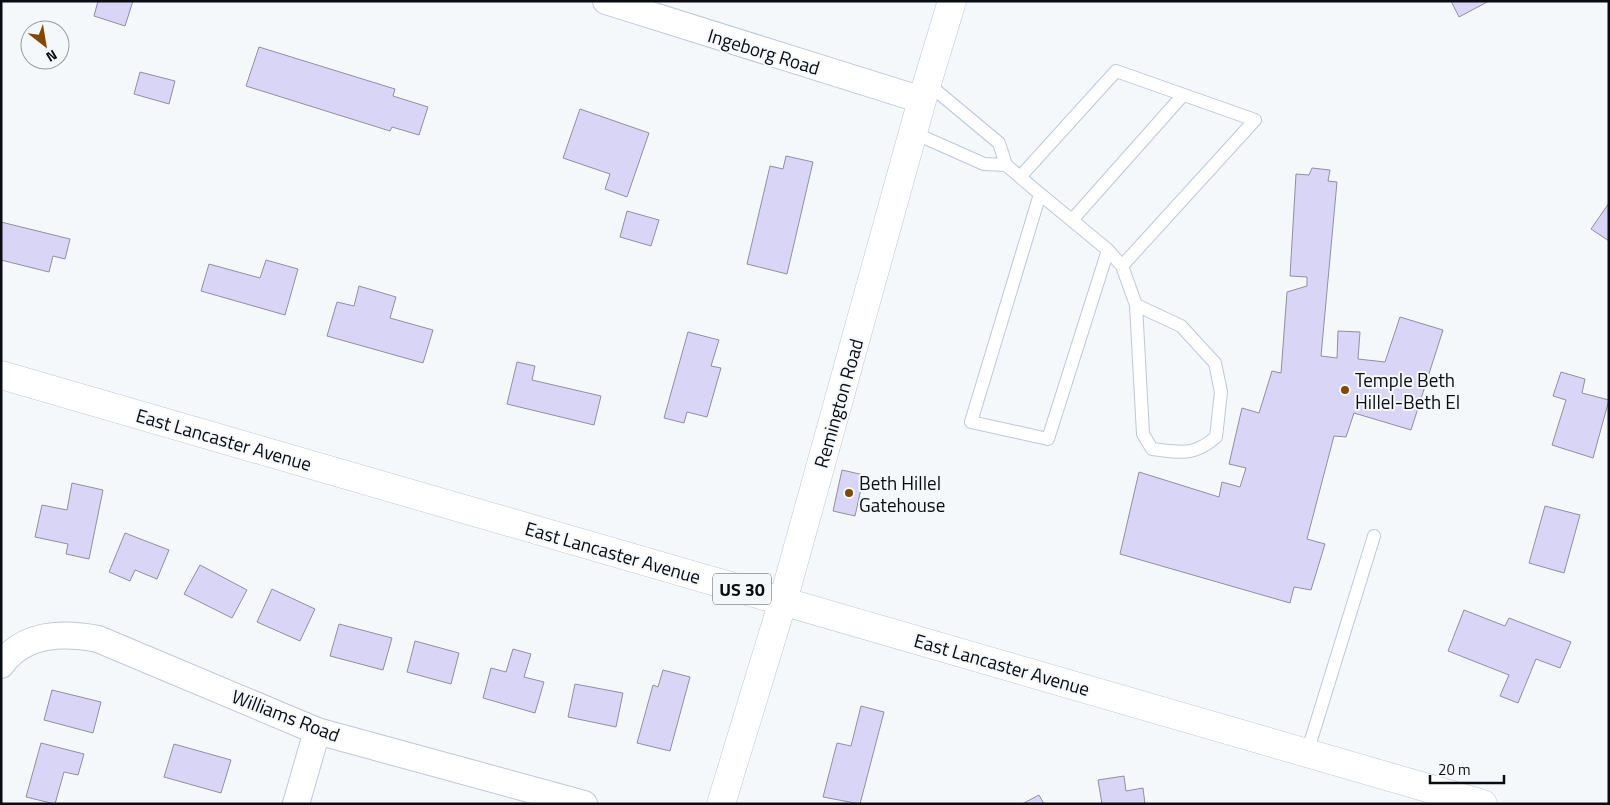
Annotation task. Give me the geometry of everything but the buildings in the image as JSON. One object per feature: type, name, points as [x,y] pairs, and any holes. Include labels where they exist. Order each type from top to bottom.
[{"type":"main road","name":"Remington Road","points":[[721,804],[783,601],[952,1]]},
{"type":"main road","name":"East Lancaster Avenue","points":[[1,375],[1484,804]]},
{"type":"street","name":"Ingeborg Road","points":[[606,1],[925,92]]},
{"type":"street","name":"Williams Road","points":[[1,665],[21,645],[38,638],[79,635],[98,639],[317,731],[584,804]]},
{"type":"street","points":[[296,804],[317,731]]},
{"type":"lane","points":[[1020,177],[1116,71],[1254,120],[1122,266]]},
{"type":"lane","points":[[925,92],[999,143],[1006,165],[1108,250],[1122,266],[1136,305],[1143,434],[1152,449],[1188,453],[1205,447],[1216,437],[1222,392],[1215,363],[1181,326],[1136,305]]},
{"type":"lane","points":[[1072,220],[1183,95]]},
{"type":"lane","points":[[914,133],[984,164],[1006,165]]},
{"type":"lane","points":[[1040,194],[971,422],[1048,439],[1108,250]]},
{"type":"lane","points":[[1307,753],[1374,536]]},
{"type":"place","name":"Temple Beth Hillel-Beth El","points":[[1345,390]]},
{"type":"place","name":"Beth Hillel Gatehouse","points":[[849,493]]}]
